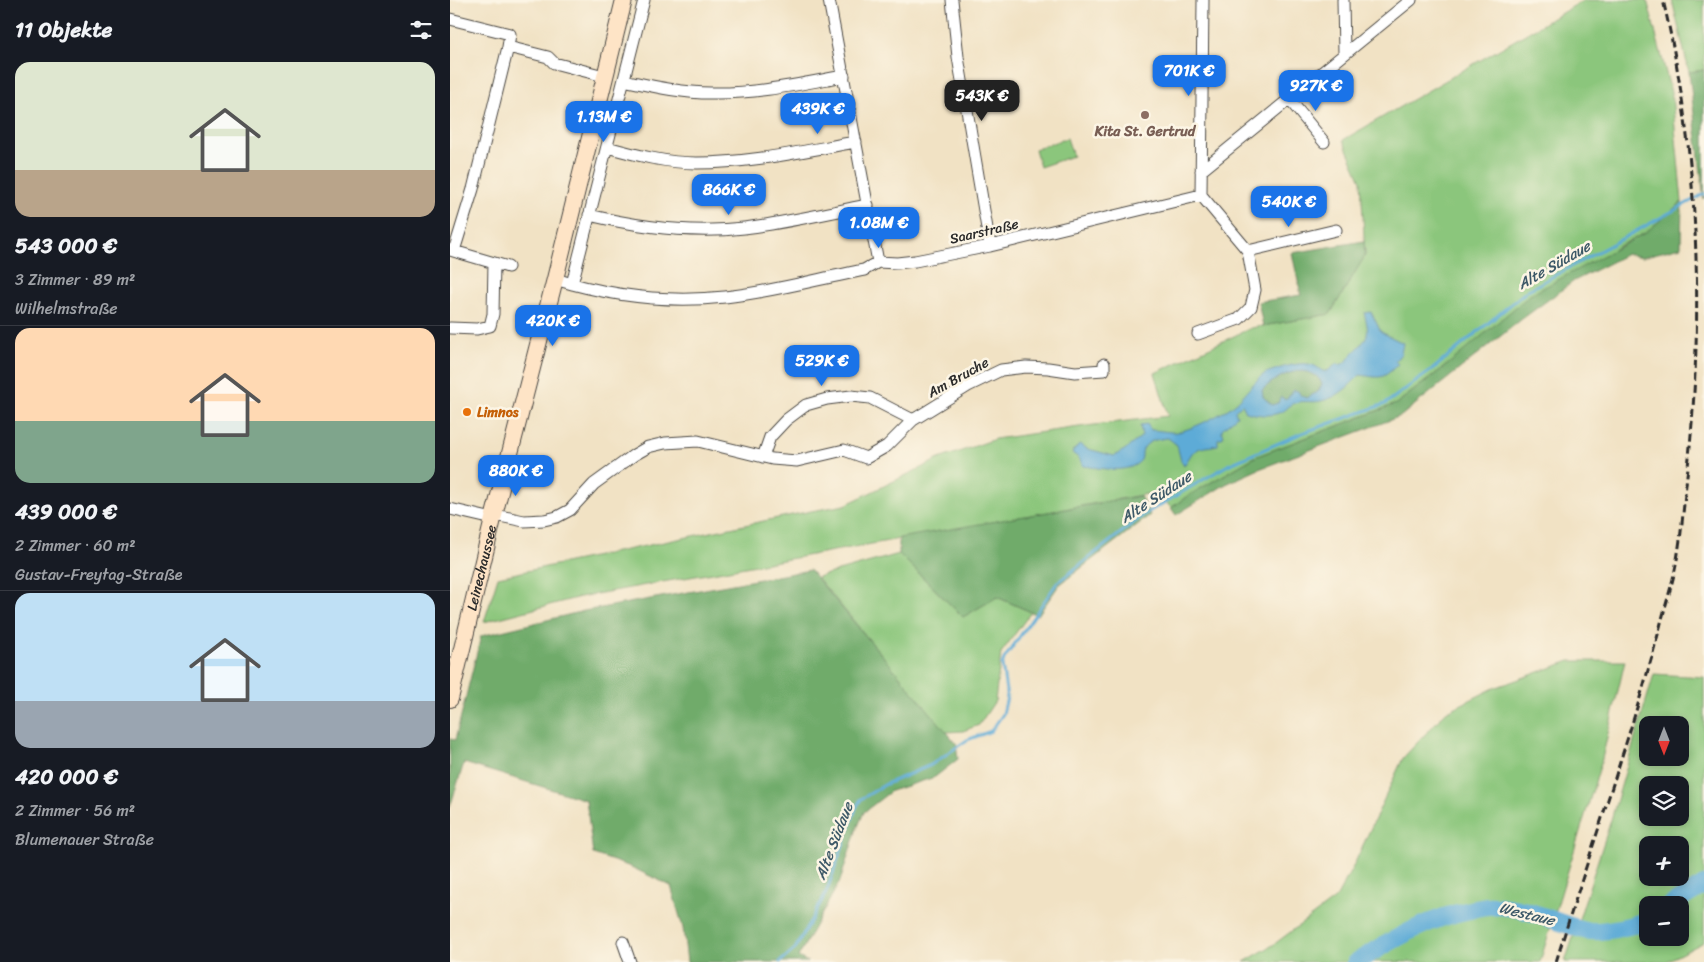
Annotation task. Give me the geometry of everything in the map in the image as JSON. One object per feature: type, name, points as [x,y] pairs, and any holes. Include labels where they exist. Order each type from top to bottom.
[{"type":"street","name":"Leinechaussee","points":[[450,699],[624,0]]},
{"type":"street","points":[[572,284],[644,0]]},
{"type":"street","points":[[829,0],[878,262]]},
{"type":"street","points":[[952,0],[958,57],[990,246]]},
{"type":"street","points":[[1198,334],[1239,319],[1251,306],[1255,290],[1248,251],[1201,195],[1203,0]]},
{"type":"street","points":[[1343,0],[1344,53]]},
{"type":"street","points":[[1201,171],[1411,0]]},
{"type":"street","points":[[450,20],[510,34],[473,189],[452,251],[508,267]]},
{"type":"street","points":[[508,47],[548,57],[554,63],[604,76]]},
{"type":"street","points":[[624,80],[670,90],[710,93],[770,89],[844,76]]},
{"type":"street","points":[[1289,99],[1324,142]]},
{"type":"street","points":[[607,147],[645,158],[695,163],[743,161],[856,142]]},
{"type":"street","name":"Saarstraße","points":[[555,279],[596,291],[642,297],[683,299],[725,297],[864,270],[878,262],[916,261],[990,246],[1201,195]]},
{"type":"street","points":[[589,215],[660,228],[702,230],[744,228],[868,205]]},
{"type":"street","points":[[1248,251],[1336,230]]},
{"type":"street","points":[[450,328],[477,329],[490,326],[493,314],[494,263]]},
{"type":"street","name":"Am Bruche","points":[[450,509],[524,520],[544,520],[557,517],[570,510],[594,484],[634,455],[648,447],[664,443],[698,441],[763,457],[797,461],[844,450],[866,458],[887,446],[913,420],[968,386],[1001,370],[1026,367],[1075,372],[1104,370],[1104,364]]},
{"type":"street","points":[[763,457],[770,437],[786,420],[806,405],[827,399],[851,396],[870,398],[913,420]]},
{"type":"street","points":[[623,942],[630,962]]},
{"type":"green space","points":[[1584,0],[1647,0],[1672,96],[1682,202],[1645,233],[1619,246],[1451,362],[1396,404],[1255,457],[1186,497],[1171,508],[1158,492],[580,597],[484,622],[498,577],[845,505],[939,459],[995,439],[1168,416],[1155,373],[1251,328],[1330,314],[1365,255],[1361,181],[1343,140]]},
{"type":"green space","points":[[1672,0],[1704,0],[1704,70],[1689,72]]},
{"type":"green space","points":[[1704,70],[1704,199],[1689,72]]},
{"type":"green space","points":[[1067,138],[1073,156],[1040,167],[1035,149]]},
{"type":"green space","points":[[1682,202],[1681,247],[1642,257],[1627,254],[1574,281],[1522,319],[1401,416],[1259,469],[1226,484],[1176,515],[1171,508],[1186,497],[1255,457],[1396,404],[1451,362],[1530,295],[1645,233]]},
{"type":"green space","points":[[1364,241],[1365,256],[1330,314],[1263,326],[1258,302],[1301,295],[1292,253]]},
{"type":"green space","points":[[1298,371],[1316,375],[1322,384],[1318,392],[1306,398],[1291,396],[1272,405],[1263,397],[1262,390],[1270,384],[1283,376]]},
{"type":"green space","points":[[1140,496],[1150,515],[1059,585],[1038,615],[997,597],[963,617],[899,554],[899,538]]},
{"type":"green space","points":[[899,554],[963,617],[997,597],[1031,612],[1001,653],[995,701],[979,725],[963,731],[946,732],[817,577]]},
{"type":"green space","points":[[810,570],[956,743],[958,759],[935,777],[891,791],[864,812],[840,881],[798,957],[808,962],[687,962],[683,928],[671,886],[631,867],[593,854],[586,800],[464,763],[450,807],[450,739],[455,740],[481,636],[584,611]]},
{"type":"green space","points":[[1570,661],[1625,661],[1601,763],[1540,962],[1244,962],[1273,945],[1336,898],[1353,867],[1403,758],[1446,712],[1494,688]]},
{"type":"green space","points":[[1654,674],[1704,677],[1704,942],[1665,962],[1565,962],[1611,820],[1639,725],[1639,766],[1689,766],[1689,716],[1642,716]]},
{"type":"water","points":[[1371,312],[1381,332],[1403,343],[1401,354],[1395,361],[1398,364],[1381,377],[1360,375],[1343,391],[1333,397],[1318,402],[1294,403],[1273,415],[1259,415],[1246,412],[1242,404],[1235,411],[1237,416],[1222,429],[1224,435],[1218,439],[1218,445],[1200,448],[1192,453],[1184,466],[1177,445],[1168,438],[1154,440],[1145,446],[1141,460],[1129,468],[1105,469],[1083,466],[1079,458],[1072,453],[1079,444],[1088,449],[1114,456],[1142,436],[1140,425],[1147,424],[1151,430],[1172,432],[1192,427],[1219,415],[1234,405],[1266,373],[1287,366],[1308,364],[1322,371],[1328,371],[1337,363],[1340,365],[1347,361],[1363,343],[1367,335],[1364,313]],"holes":[[[1298,371],[1309,372],[1318,378],[1322,384],[1318,392],[1306,398],[1294,390],[1286,400],[1281,397],[1278,403],[1272,405],[1263,397],[1262,390],[1274,381]]]},
{"type":"waterway","name":"Alte Südaue","points":[[780,962],[795,949],[826,893],[856,808],[861,799],[886,784],[931,765],[967,740],[991,731],[1003,714],[1007,697],[1002,665],[1004,659],[1057,583],[1145,514],[1228,465],[1302,433],[1385,404],[1433,369],[1528,290],[1704,194]]},
{"type":"waterway","name":"Westaue","points":[[1686,896],[1704,885]]},
{"type":"waterway","name":"Westaue","points":[[1356,962],[1425,924],[1484,906],[1516,909],[1590,931],[1617,929],[1639,922]]},
{"type":"railway","points":[[1556,962],[1623,753],[1674,573],[1688,467],[1696,350],[1695,232],[1691,173],[1684,115],[1675,57],[1663,0]]},
{"type":"place","name":"Kita St. Gertrud","points":[[1145,115]]},
{"type":"place","name":"Limnos","points":[[467,412]]}]
